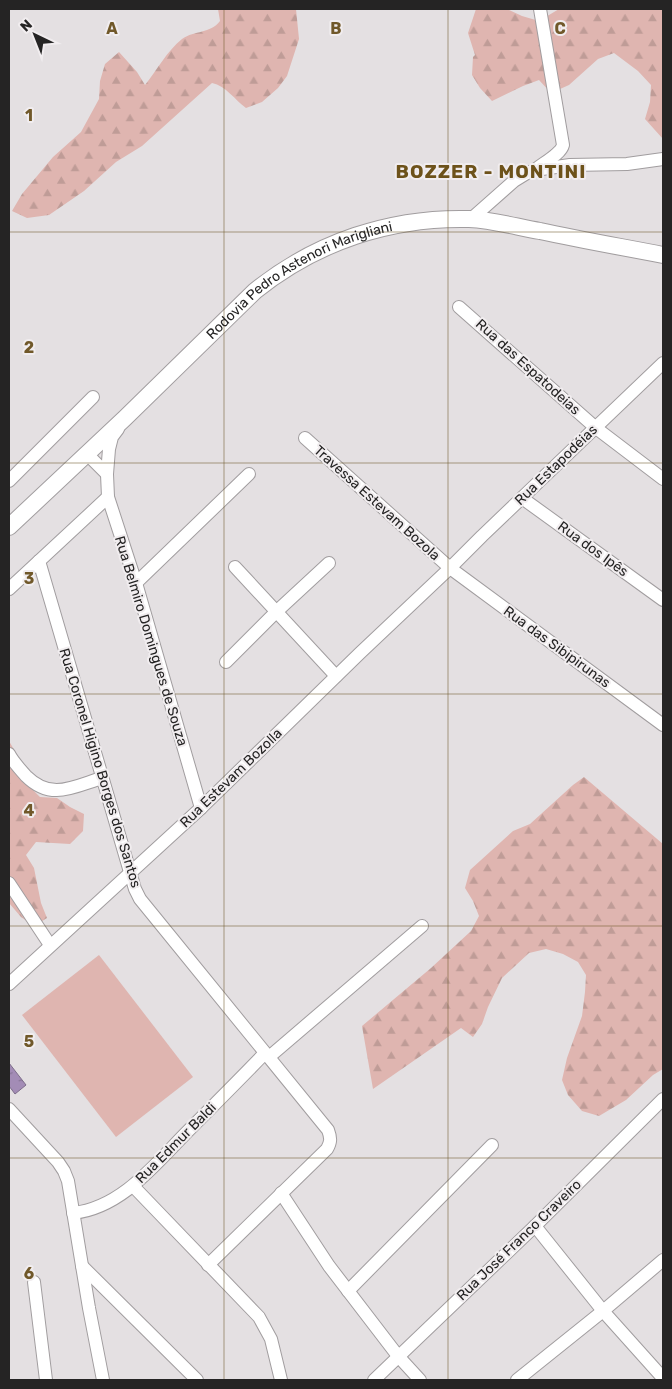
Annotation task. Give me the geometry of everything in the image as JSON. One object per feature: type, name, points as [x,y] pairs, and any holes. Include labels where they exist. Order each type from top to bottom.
[{"type":"main road","name":"Rodovia Pedro Astenori Marigliani","points":[[9,526],[271,278],[300,259],[338,241],[377,228],[411,222],[471,219],[663,255]]},
{"type":"street","points":[[535,170],[545,161],[558,154],[563,145],[540,9]]},
{"type":"street","points":[[471,219],[514,181],[535,170],[570,165],[627,164],[663,159]]},
{"type":"street","name":"Rua das Espatodeias","points":[[460,307],[596,428],[663,479]]},
{"type":"street","name":"Rua Estapodéias","points":[[450,568],[663,363]]},
{"type":"street","points":[[9,481],[93,397]]},
{"type":"street","name":"Rua Belmiro Domingues de Souza","points":[[125,418],[112,438],[109,449],[108,497],[136,583],[201,808]]},
{"type":"street","name":"Travessa Estevam Bozola","points":[[305,438],[450,568]]},
{"type":"street","points":[[87,454],[107,474]]},
{"type":"street","points":[[136,583],[248,474]]},
{"type":"street","points":[[9,589],[108,497]]},
{"type":"street","name":"Rua dos Ipês","points":[[522,498],[663,600]]},
{"type":"street","name":"Rua Coronel Higino Borges dos Santos","points":[[39,561],[135,889],[150,913],[331,1136],[326,1149],[281,1193]]},
{"type":"street","points":[[226,662],[329,563]]},
{"type":"street","points":[[235,567],[336,676]]},
{"type":"street","name":"Rua Estevam Bozolla","points":[[9,984],[201,808],[450,568]]},
{"type":"street","name":"Rua das Sibipirunas","points":[[450,568],[663,725]]},
{"type":"street","points":[[9,754],[29,779],[47,790],[71,788],[102,778]]},
{"type":"street","points":[[9,883],[50,945]]},
{"type":"street","name":"Rua Edmur Baldi","points":[[73,1213],[98,1208],[133,1186],[267,1055],[422,926]]},
{"type":"street","name":"Rua José Franco Craveiro","points":[[374,1380],[535,1226],[663,1099]]},
{"type":"street","points":[[9,1109],[64,1171],[103,1380]]},
{"type":"street","points":[[348,1291],[492,1145]]},
{"type":"street","points":[[133,1186],[259,1317],[271,1339],[281,1380]]},
{"type":"street","points":[[208,1265],[281,1193],[328,1266],[398,1356],[420,1380]]},
{"type":"street","points":[[535,1226],[603,1311],[663,1378]]},
{"type":"street","points":[[517,1380],[663,1260]]},
{"type":"street","points":[[82,1266],[198,1380]]},
{"type":"street","points":[[34,1282],[46,1380]]},
{"type":"street","points":[[89,1308],[103,1298],[112,1297]]},
{"type":"green space","points":[[218,9],[296,9],[299,39],[287,76],[278,88],[262,102],[246,108],[226,90],[212,83],[142,146],[116,162],[84,191],[49,215],[27,218],[12,211],[22,194],[53,157],[81,132],[99,99],[100,81],[105,64],[119,52],[137,72],[145,85],[167,55],[182,39],[212,28],[220,21]]},
{"type":"green space","points":[[476,9],[507,9],[539,21],[559,9],[663,9],[663,139],[645,119],[650,102],[651,85],[638,71],[614,53],[598,59],[569,85],[551,93],[539,80],[492,101],[480,88],[472,75],[473,57],[475,55],[468,33]]},
{"type":"green space","points":[[9,741],[16,753],[19,770],[27,784],[40,797],[57,798],[84,814],[83,831],[70,844],[36,842],[26,855],[34,868],[41,903],[47,918],[34,926],[21,917],[9,903]]},
{"type":"green space","points":[[584,777],[663,844],[663,1069],[653,1075],[626,1100],[599,1116],[582,1111],[568,1095],[562,1080],[567,1058],[582,1016],[586,975],[578,962],[563,954],[546,949],[529,953],[502,978],[482,1024],[473,1037],[461,1028],[373,1089],[362,1026],[431,968],[471,931],[479,916],[465,888],[470,870],[513,831],[530,824]]},
{"type":"green space","points":[[99,955],[193,1077],[116,1137],[22,1015]]},
{"type":"water","points":[[9,1063],[26,1085],[15,1094],[9,1086]]},
{"type":"district","name":"BOZZER - MONTINI","points":[[491,171]]}]
